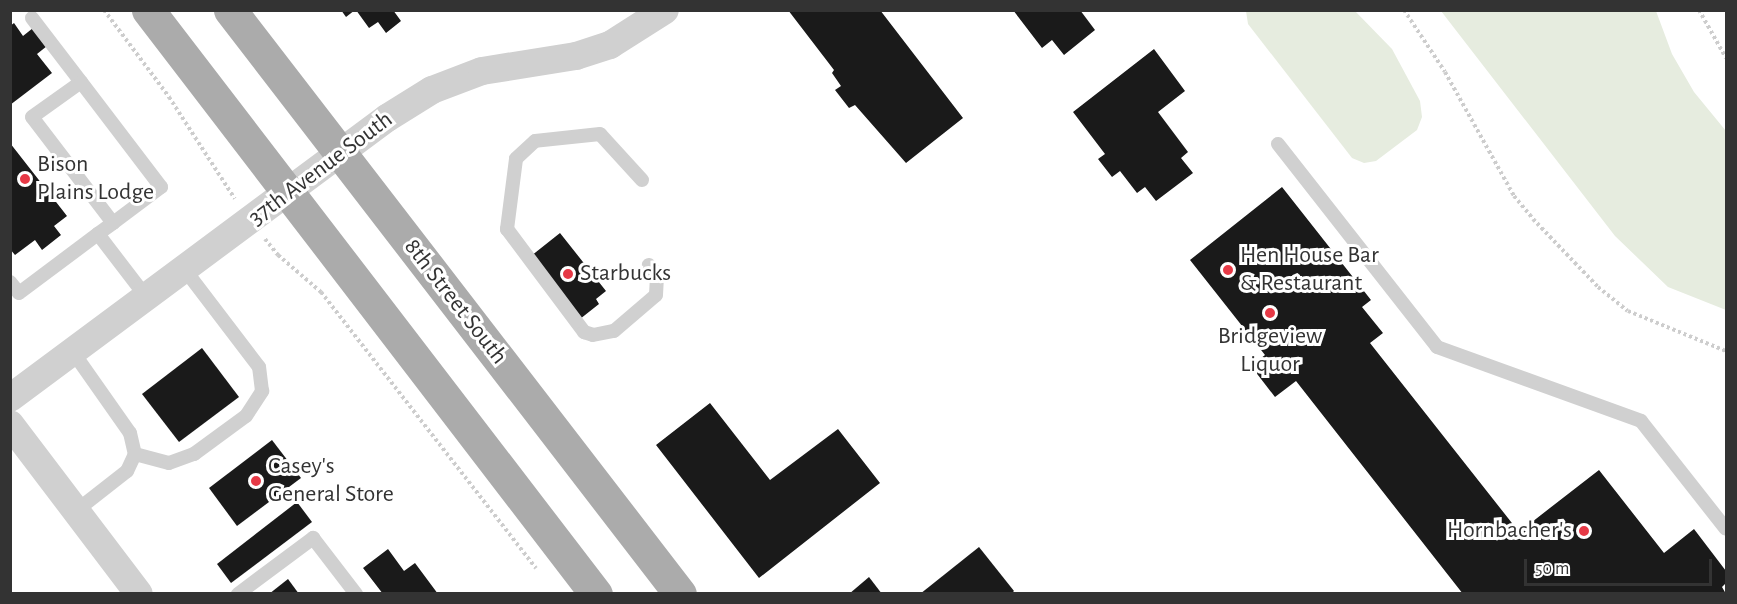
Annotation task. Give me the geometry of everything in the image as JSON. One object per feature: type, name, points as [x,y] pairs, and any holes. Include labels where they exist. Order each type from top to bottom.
[{"type":"main road","points":[[148,10],[290,192],[596,594]]},
{"type":"main road","name":"8th Street South","points":[[230,10],[680,594]]},
{"type":"street","name":"37th Avenue South","points":[[10,398],[341,153],[432,90],[482,71],[576,56],[610,45],[665,10]]},
{"type":"street","points":[[10,424],[139,594]]},
{"type":"lane","points":[[10,282],[19,293],[161,187],[32,18]]},
{"type":"lane","points":[[81,82],[33,117],[113,223]]},
{"type":"lane","points":[[642,180],[600,134],[535,141],[516,159],[507,229],[584,332],[593,335],[614,331],[656,295],[657,275],[649,265]]},
{"type":"lane","points":[[1278,144],[1437,347],[1641,421],[1726,529]]},
{"type":"lane","points":[[98,234],[147,298]]},
{"type":"lane","points":[[135,454],[169,463],[194,454],[246,416],[262,391],[259,367],[184,270]]},
{"type":"lane","points":[[73,352],[130,433],[135,454],[127,471],[76,511]]},
{"type":"lane","points":[[238,594],[313,538],[356,594]]},
{"type":"path","points":[[104,10],[169,97],[222,182],[278,255],[321,292],[542,575]]},
{"type":"path","points":[[1404,10],[1445,72],[1507,186],[1533,219],[1598,287],[1628,311],[1726,351]]},
{"type":"path","points":[[1699,10],[1726,58]]},
{"type":"shaded area","points":[[1246,11],[1355,11],[1392,49],[1420,101],[1422,117],[1417,130],[1376,161],[1364,163],[1352,158],[1248,24]]},
{"type":"shaded area","points":[[1441,11],[1656,11],[1672,54],[1694,92],[1726,131],[1726,310],[1668,287],[1615,236]]},
{"type":"building","points":[[341,10],[355,10],[346,17]]},
{"type":"building","points":[[356,10],[393,10],[401,21],[386,33],[378,22],[369,28]]},
{"type":"building","points":[[788,10],[880,10],[963,118],[906,163],[855,105],[849,108],[835,90],[841,86],[832,73],[834,70]]},
{"type":"building","points":[[1013,10],[1080,10],[1095,30],[1064,55],[1052,40],[1042,48]]},
{"type":"building","name":"Bison Plains Lodge","points":[[14,23],[23,36],[33,28],[47,46],[37,54],[52,73],[10,105],[10,26]]},
{"type":"building","points":[[1154,49],[1185,91],[1158,112],[1188,152],[1181,158],[1193,173],[1156,201],[1145,187],[1137,193],[1120,171],[1112,177],[1098,159],[1105,154],[1073,112]]},
{"type":"building","name":"Bison Plains Lodge","points":[[10,143],[67,216],[54,226],[61,235],[42,250],[35,240],[15,255],[10,249]]},
{"type":"building","points":[[1282,187],[1371,300],[1362,307],[1383,333],[1370,343],[1519,532],[1599,470],[1664,553],[1694,529],[1726,571],[1726,583],[1722,587],[1726,594],[1463,594],[1296,381],[1275,397],[1251,366],[1265,355],[1190,260]]},
{"type":"building","name":"Starbucks","points":[[560,233],[606,291],[596,299],[599,304],[580,319],[531,256]]},
{"type":"building","points":[[202,348],[239,397],[179,442],[142,394]]},
{"type":"building","points":[[710,403],[770,480],[838,429],[880,483],[759,578],[656,445]]},
{"type":"building","points":[[272,440],[301,478],[237,526],[209,488]]},
{"type":"building","points":[[297,502],[312,522],[231,583],[217,564]]},
{"type":"building","points":[[979,547],[1014,591],[1011,594],[920,594]]},
{"type":"building","points":[[388,549],[404,571],[415,563],[438,594],[383,594],[363,568]]},
{"type":"building","points":[[869,577],[882,594],[849,594]]},
{"type":"building","points":[[288,579],[299,594],[269,594]]},
{"type":"place","name":"Bison Plains Lodge","points":[[25,179]]},
{"type":"place","name":"Hen House Bar & Restaurant","points":[[1228,270]]},
{"type":"place","name":"Starbucks","points":[[568,274]]},
{"type":"place","name":"Bridgeview Liquor","points":[[1270,313]]},
{"type":"place","name":"Casey's General Store","points":[[256,481]]},
{"type":"place","name":"Hornbacher's","points":[[1584,531]]}]
